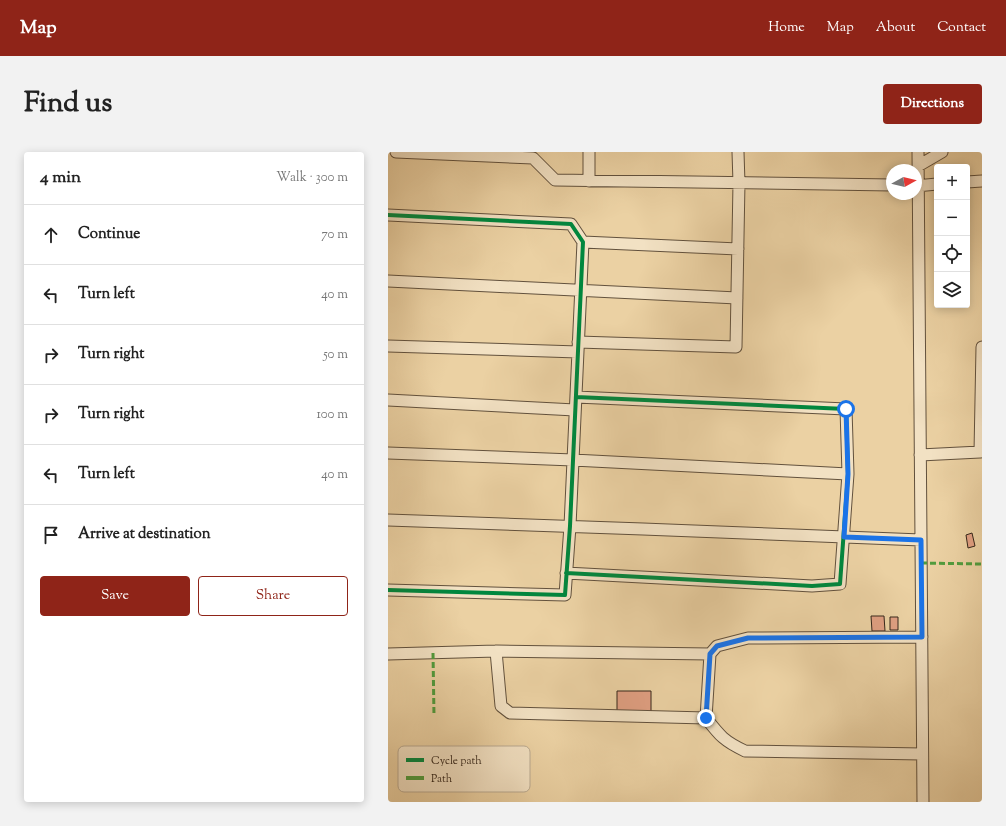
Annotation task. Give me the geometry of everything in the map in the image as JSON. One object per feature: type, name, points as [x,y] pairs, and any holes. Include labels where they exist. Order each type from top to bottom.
[{"type":"street","points":[[396,152],[533,158],[555,180],[886,185]]},
{"type":"street","points":[[589,152],[589,181]]},
{"type":"street","points":[[388,346],[736,347],[739,183],[738,152]]},
{"type":"street","points":[[918,152],[918,164]]},
{"type":"street","points":[[921,164],[942,152]]},
{"type":"street","points":[[970,182],[982,181]]},
{"type":"street","points":[[922,186],[934,184]]},
{"type":"street","points":[[917,200],[922,637],[922,802]]},
{"type":"street","points":[[388,215],[571,224],[583,242],[570,526],[565,595],[388,590]]},
{"type":"street","points":[[583,242],[738,248]]},
{"type":"street","points":[[388,281],[580,289],[737,298]]},
{"type":"street","points":[[920,455],[981,452],[982,347]]},
{"type":"street","points":[[566,573],[812,586],[840,584],[848,474],[846,409],[576,397]]},
{"type":"street","points":[[388,400],[575,410]]},
{"type":"street","points":[[388,453],[573,460],[848,474]]},
{"type":"street","points":[[388,520],[921,540]]},
{"type":"street","points":[[922,637],[748,638],[717,646],[710,654],[706,718],[720,736],[729,744],[745,751],[922,754]]},
{"type":"street","points":[[388,654],[496,651],[710,654]]},
{"type":"street","points":[[496,651],[501,706],[510,713],[706,718]]},
{"type":"building","points":[[972,533],[975,546],[968,548],[966,535]]},
{"type":"building","points":[[871,616],[884,616],[885,631],[872,631]]},
{"type":"building","points":[[890,617],[898,617],[898,630],[890,630]]},
{"type":"building","points":[[617,691],[651,691],[651,714],[617,714]]},
{"type":"marked path","points":[[921,563],[982,564]]},
{"type":"marked path","points":[[433,653],[434,716]]},
{"type":"cycle path","points":[[388,215],[571,224],[583,242],[570,526],[565,595],[388,590]]},
{"type":"cycle path","points":[[566,573],[812,586],[840,584],[848,474],[846,409],[576,397]]},
{"type":"route","points":[[706,718],[710,654],[717,646],[748,638],[922,637],[921,540],[844,537],[848,474],[846,409]]}]
